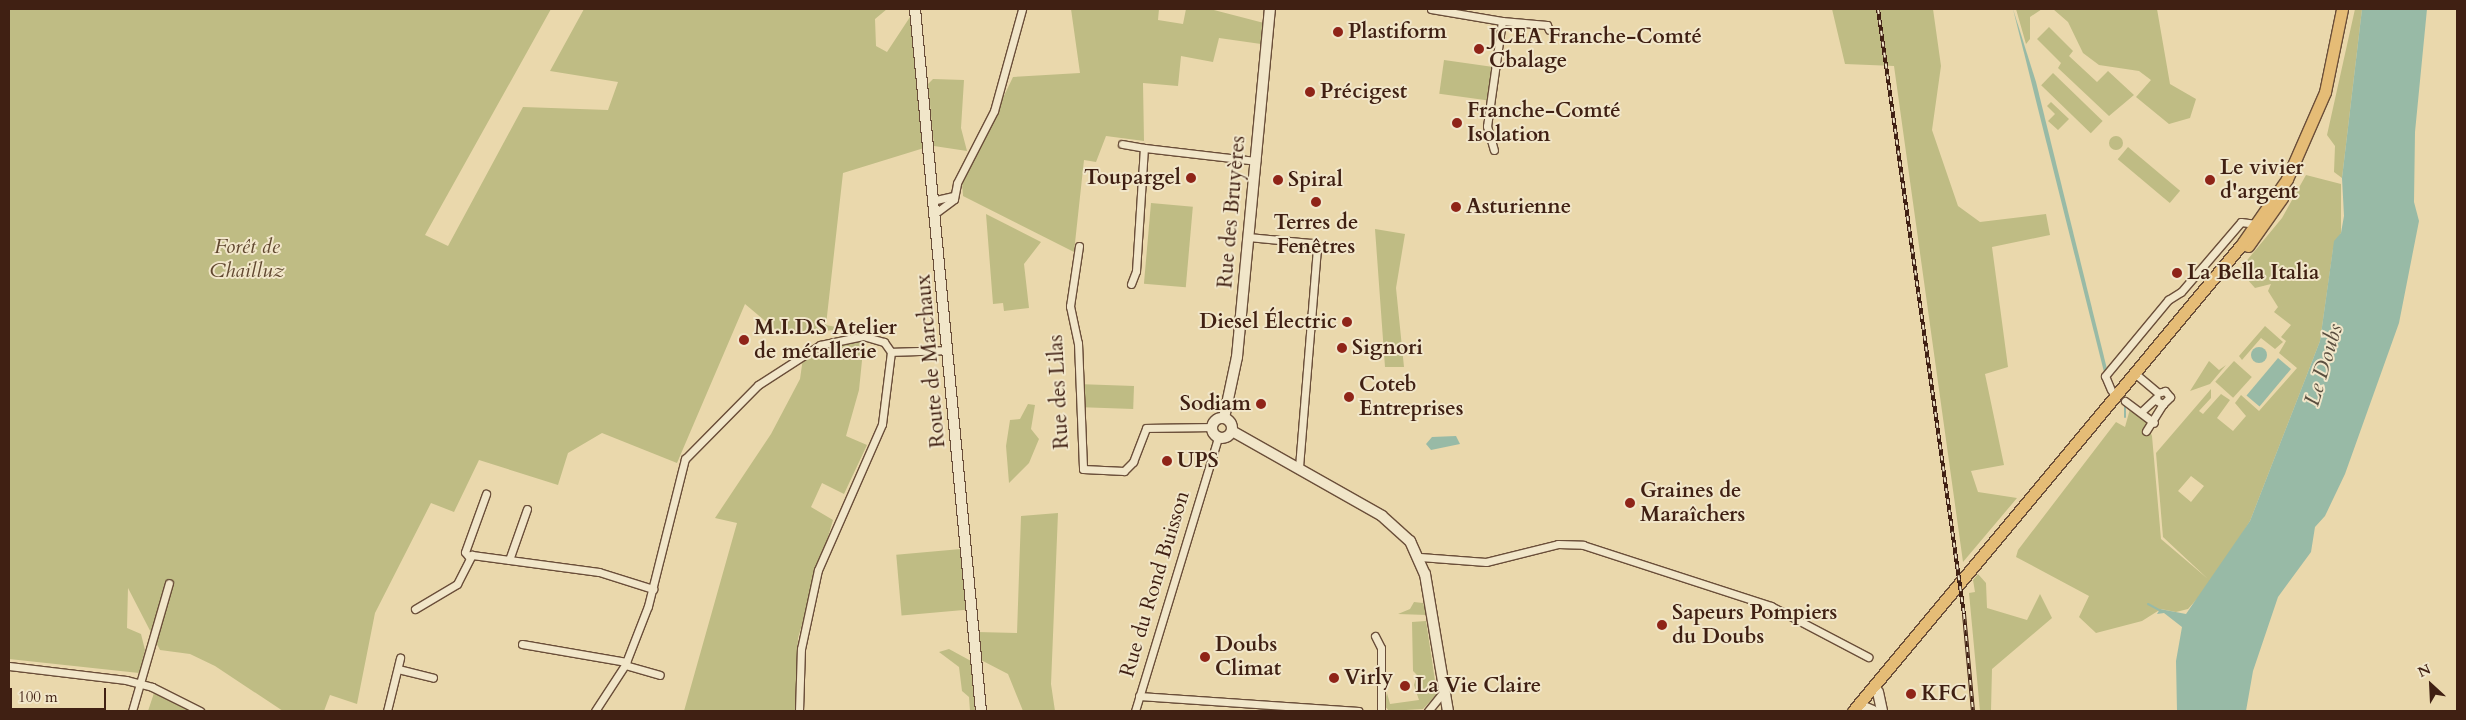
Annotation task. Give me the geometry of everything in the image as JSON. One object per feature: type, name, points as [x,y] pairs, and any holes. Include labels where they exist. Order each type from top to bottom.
[{"type":"main road","points":[[1863,709],[2158,342],[2256,224],[2287,179],[2314,123],[2342,9]]},
{"type":"main road","points":[[1863,709],[2138,376],[2262,230],[2300,168],[2331,85],[2347,9]]},
{"type":"main road","points":[[2228,272],[2257,230],[2256,224]]},
{"type":"main road","points":[[2138,376],[2158,342]]},
{"type":"street","name":"Route de Marchaux","points":[[915,9],[936,200],[981,711]]},
{"type":"street","points":[[937,212],[954,196],[1002,90],[1022,9]]},
{"type":"street","name":"Rue des Bruyères","points":[[1224,418],[1237,357],[1270,9]]},
{"type":"street","points":[[1431,9],[1502,24],[1547,25],[1549,30]]},
{"type":"street","points":[[1494,150],[1487,126],[1502,24]]},
{"type":"street","points":[[1122,144],[1256,161]]},
{"type":"street","points":[[1131,284],[1136,271],[1144,148]]},
{"type":"street","points":[[936,200],[954,196]]},
{"type":"street","points":[[2111,390],[2105,376],[2240,222],[2256,224]]},
{"type":"street","points":[[1248,237],[1310,243],[1317,248],[1300,468]]},
{"type":"street","name":"Rue des Lilas","points":[[1079,246],[1070,306],[1078,343],[1083,469],[1124,471],[1134,462],[1146,428],[1212,427]]},
{"type":"street","points":[[594,711],[626,663],[653,589],[685,459],[742,399],[804,354],[850,336],[884,342],[891,352],[882,424],[818,570],[801,649],[799,711]]},
{"type":"street","points":[[891,352],[948,350]]},
{"type":"street","points":[[2138,376],[2159,399]]},
{"type":"street","points":[[2141,412],[2159,399]]},
{"type":"street","points":[[2146,431],[2154,422],[2159,399]]},
{"type":"street","points":[[2125,401],[2154,422]]},
{"type":"street","points":[[1232,431],[1218,438],[1212,427],[1224,418],[1232,431],[1300,468],[1397,527],[1420,557],[1450,709]]},
{"type":"street","name":"Rue du Rond Buisson","points":[[1135,711],[1218,438]]},
{"type":"street","points":[[486,494],[465,552],[469,557],[509,560],[599,572],[653,589]]},
{"type":"street","points":[[509,560],[527,509]]},
{"type":"street","points":[[1420,557],[1486,562],[1558,544],[1583,545],[1771,606],[1868,656]]},
{"type":"street","points":[[415,609],[457,584],[469,557]]},
{"type":"street","points":[[132,711],[169,583]]},
{"type":"street","points":[[1374,636],[1381,648],[1381,711]]},
{"type":"street","points":[[522,644],[626,663],[660,674]]},
{"type":"street","points":[[386,711],[400,658]]},
{"type":"street","points":[[9,666],[126,680],[140,686],[152,687],[200,711]]},
{"type":"street","points":[[398,669],[433,678]]},
{"type":"street","points":[[1428,711],[1445,690]]},
{"type":"street","points":[[1878,692],[1882,711]]},
{"type":"street","points":[[1139,696],[1358,711]]},
{"type":"green space","name":"Forêt de Chailluz","points":[[9,9],[551,9],[425,235],[448,246],[523,107],[608,110],[618,82],[550,71],[584,9],[887,9],[875,19],[876,46],[887,52],[910,17],[924,148],[843,173],[826,325],[846,329],[782,335],[745,304],[677,463],[602,433],[568,453],[558,485],[479,460],[454,512],[431,503],[375,613],[357,704],[330,695],[324,711],[283,711],[215,666],[190,654],[160,650],[128,588],[127,628],[141,634],[145,650],[139,673],[9,659]]},
{"type":"green space","points":[[1071,9],[1159,9],[1158,20],[1183,24],[1186,9],[1210,9],[1264,23],[1261,44],[1219,38],[1213,62],[1181,56],[1178,86],[1143,83],[1144,141],[1106,136],[1096,162],[1084,160],[1074,252],[963,196],[962,183],[1013,77],[1080,73]]},
{"type":"green space","points":[[1832,9],[1933,9],[1941,66],[1932,130],[1958,206],[1980,222],[2046,214],[2050,235],[1992,247],[2008,367],[1985,374],[2004,465],[1971,471],[1978,492],[2017,498],[1963,562],[1894,66],[1845,64]]},
{"type":"green space","points":[[2016,9],[2042,9],[2030,17],[2030,39],[2026,44]]},
{"type":"green space","points":[[2053,9],[2157,9],[2170,84],[2196,99],[2190,118],[2169,124],[2136,97],[2151,80],[2139,71],[2099,65],[2083,53],[2068,22]]},
{"type":"green space","points":[[2355,9],[2362,9],[2342,178],[2334,172],[2335,146],[2327,135]]},
{"type":"green space","points":[[2049,27],[2073,51],[2069,56],[2097,82],[2108,71],[2134,95],[2109,116],[2058,68],[2061,63],[2037,39]]},
{"type":"green space","points":[[1444,60],[1492,67],[1487,100],[1439,94]]},
{"type":"green space","points":[[2053,73],[2103,121],[2091,133],[2041,85]]},
{"type":"green space","points":[[933,79],[964,80],[961,128],[967,151],[934,146],[928,84]]},
{"type":"green space","points":[[2051,102],[2069,119],[2058,130],[2048,121],[2055,114],[2047,106]]},
{"type":"green space","points":[[2113,136],[2119,136],[2123,143],[2119,150],[2113,150],[2109,146],[2109,140]]},
{"type":"green space","points":[[2128,147],[2180,191],[2170,203],[2118,159]]},
{"type":"green space","points":[[2306,175],[2341,184],[2341,233],[2333,249],[2320,341],[2250,521],[2212,582],[2188,609],[2176,612],[2161,609],[2142,621],[2096,633],[2079,617],[2089,596],[2016,557],[2018,550],[2116,422],[2125,427],[2130,409],[2145,419],[2152,436],[2161,539],[2208,579],[2163,537],[2156,453],[2211,389],[2211,398],[2199,411],[2203,414],[2221,394],[2230,400],[2217,418],[2233,431],[2246,416],[2235,403],[2241,395],[2259,411],[2297,368],[2279,353],[2286,341],[2281,337],[2291,325],[2274,312],[2278,307],[2268,291],[2271,284],[2255,288],[2239,270],[2282,218]],"holes":[[[2191,476],[2204,486],[2191,502],[2178,491]]]},
{"type":"green space","points":[[1151,203],[1193,207],[1186,287],[1144,284]]},
{"type":"green space","points":[[986,214],[1041,242],[1024,264],[1029,308],[1004,311],[1003,303],[993,304]]},
{"type":"green space","points":[[1375,229],[1405,234],[1396,288],[1404,367],[1385,367]]},
{"type":"green space","points":[[2265,326],[2283,342],[2275,349],[2261,338],[2242,360],[2239,356]]},
{"type":"green space","points":[[852,339],[864,341],[859,390],[846,436],[867,445],[844,494],[822,483],[811,507],[833,520],[798,638],[795,711],[684,711],[737,523],[715,518],[771,434],[800,379],[803,358]]},
{"type":"green space","points":[[2209,361],[2219,370],[2226,365],[2210,384],[2190,391]]},
{"type":"green space","points":[[2234,361],[2252,377],[2233,398],[2215,382]]},
{"type":"green space","points":[[1084,384],[1134,386],[1133,409],[1083,407]]},
{"type":"green space","points":[[1028,404],[1035,405],[1031,429],[1039,439],[1029,463],[1009,483],[1006,446],[1010,420],[1020,419]]},
{"type":"green space","points":[[1058,513],[1051,684],[1055,711],[1023,711],[1008,674],[979,659],[977,632],[1017,633],[1021,516]]},
{"type":"green space","points":[[961,549],[966,610],[902,615],[896,555]]},
{"type":"green space","points":[[1978,574],[1986,583],[1987,608],[2027,620],[2040,594],[2052,618],[1992,669],[1991,711],[1980,711],[1969,593],[1975,592],[1973,580]]},
{"type":"green space","points":[[1414,602],[1423,603],[1427,615],[1398,614],[1410,609]]},
{"type":"green space","points":[[1426,621],[1437,694],[1423,709],[1389,711],[1384,705],[1387,693],[1390,704],[1419,700],[1414,685],[1417,675],[1413,671],[1412,622]]},
{"type":"green space","points":[[949,649],[971,661],[975,711],[970,711],[969,697],[962,691],[959,667],[939,652]]},
{"type":"green space","points":[[154,693],[191,711],[148,711]]},
{"type":"water","points":[[2013,9],[2036,82],[2107,369],[2104,372]]},
{"type":"water","name":"Le Doubs","points":[[2362,9],[2427,9],[2415,132],[2414,202],[2419,221],[2399,323],[2345,474],[2325,516],[2315,527],[2311,552],[2278,597],[2253,671],[2246,711],[2177,711],[2176,661],[2182,627],[2164,613],[2157,614],[2160,609],[2186,614],[2250,521],[2320,341],[2334,241],[2341,233],[2344,216],[2342,178]]},
{"type":"water","points":[[2256,347],[2262,347],[2267,352],[2265,361],[2256,363],[2251,358],[2251,352]]},
{"type":"water","points":[[2278,358],[2291,369],[2260,406],[2247,396]]},
{"type":"water","points":[[1456,436],[1460,444],[1431,450],[1426,444],[1432,437]]},
{"type":"waterway","points":[[2125,403],[2125,417]]},
{"type":"waterway","points":[[2148,604],[2161,611]]},
{"type":"railway","points":[[1878,9],[1964,614],[1973,711]]},
{"type":"place","name":"Plastiform","points":[[1338,32]]},
{"type":"place","name":"JCEA Franche-Comté Cbalage","points":[[1479,49]]},
{"type":"place","name":"Précigest","points":[[1310,92]]},
{"type":"place","name":"Franche-Comté Isolation","points":[[1457,123]]},
{"type":"place","name":"Toupargel","points":[[1191,178]]},
{"type":"place","name":"Spiral","points":[[1278,180]]},
{"type":"place","name":"Le vivier d'argent","points":[[2210,180]]},
{"type":"place","name":"Terres de Fenêtres","points":[[1316,202]]},
{"type":"place","name":"Asturienne","points":[[1456,207]]},
{"type":"place","name":"La Bella Italia","points":[[2177,273]]},
{"type":"place","name":"Diesel Électric","points":[[1347,322]]},
{"type":"place","name":"M.I.D.S Atelier de métallerie","points":[[744,340]]},
{"type":"place","name":"Signori","points":[[1342,348]]},
{"type":"place","name":"Coteb Entreprises","points":[[1349,397]]},
{"type":"place","name":"Sodiam","points":[[1261,404]]},
{"type":"place","name":"UPS","points":[[1167,461]]},
{"type":"place","name":"Graines de Maraîchers","points":[[1630,503]]},
{"type":"place","name":"Sapeurs Pompiers du Doubs","points":[[1662,625]]},
{"type":"place","name":"Doubs Climat","points":[[1205,657]]},
{"type":"place","name":"Virly","points":[[1334,678]]},
{"type":"place","name":"La Vie Claire","points":[[1405,686]]},
{"type":"place","name":"KFC","points":[[1911,694]]}]
